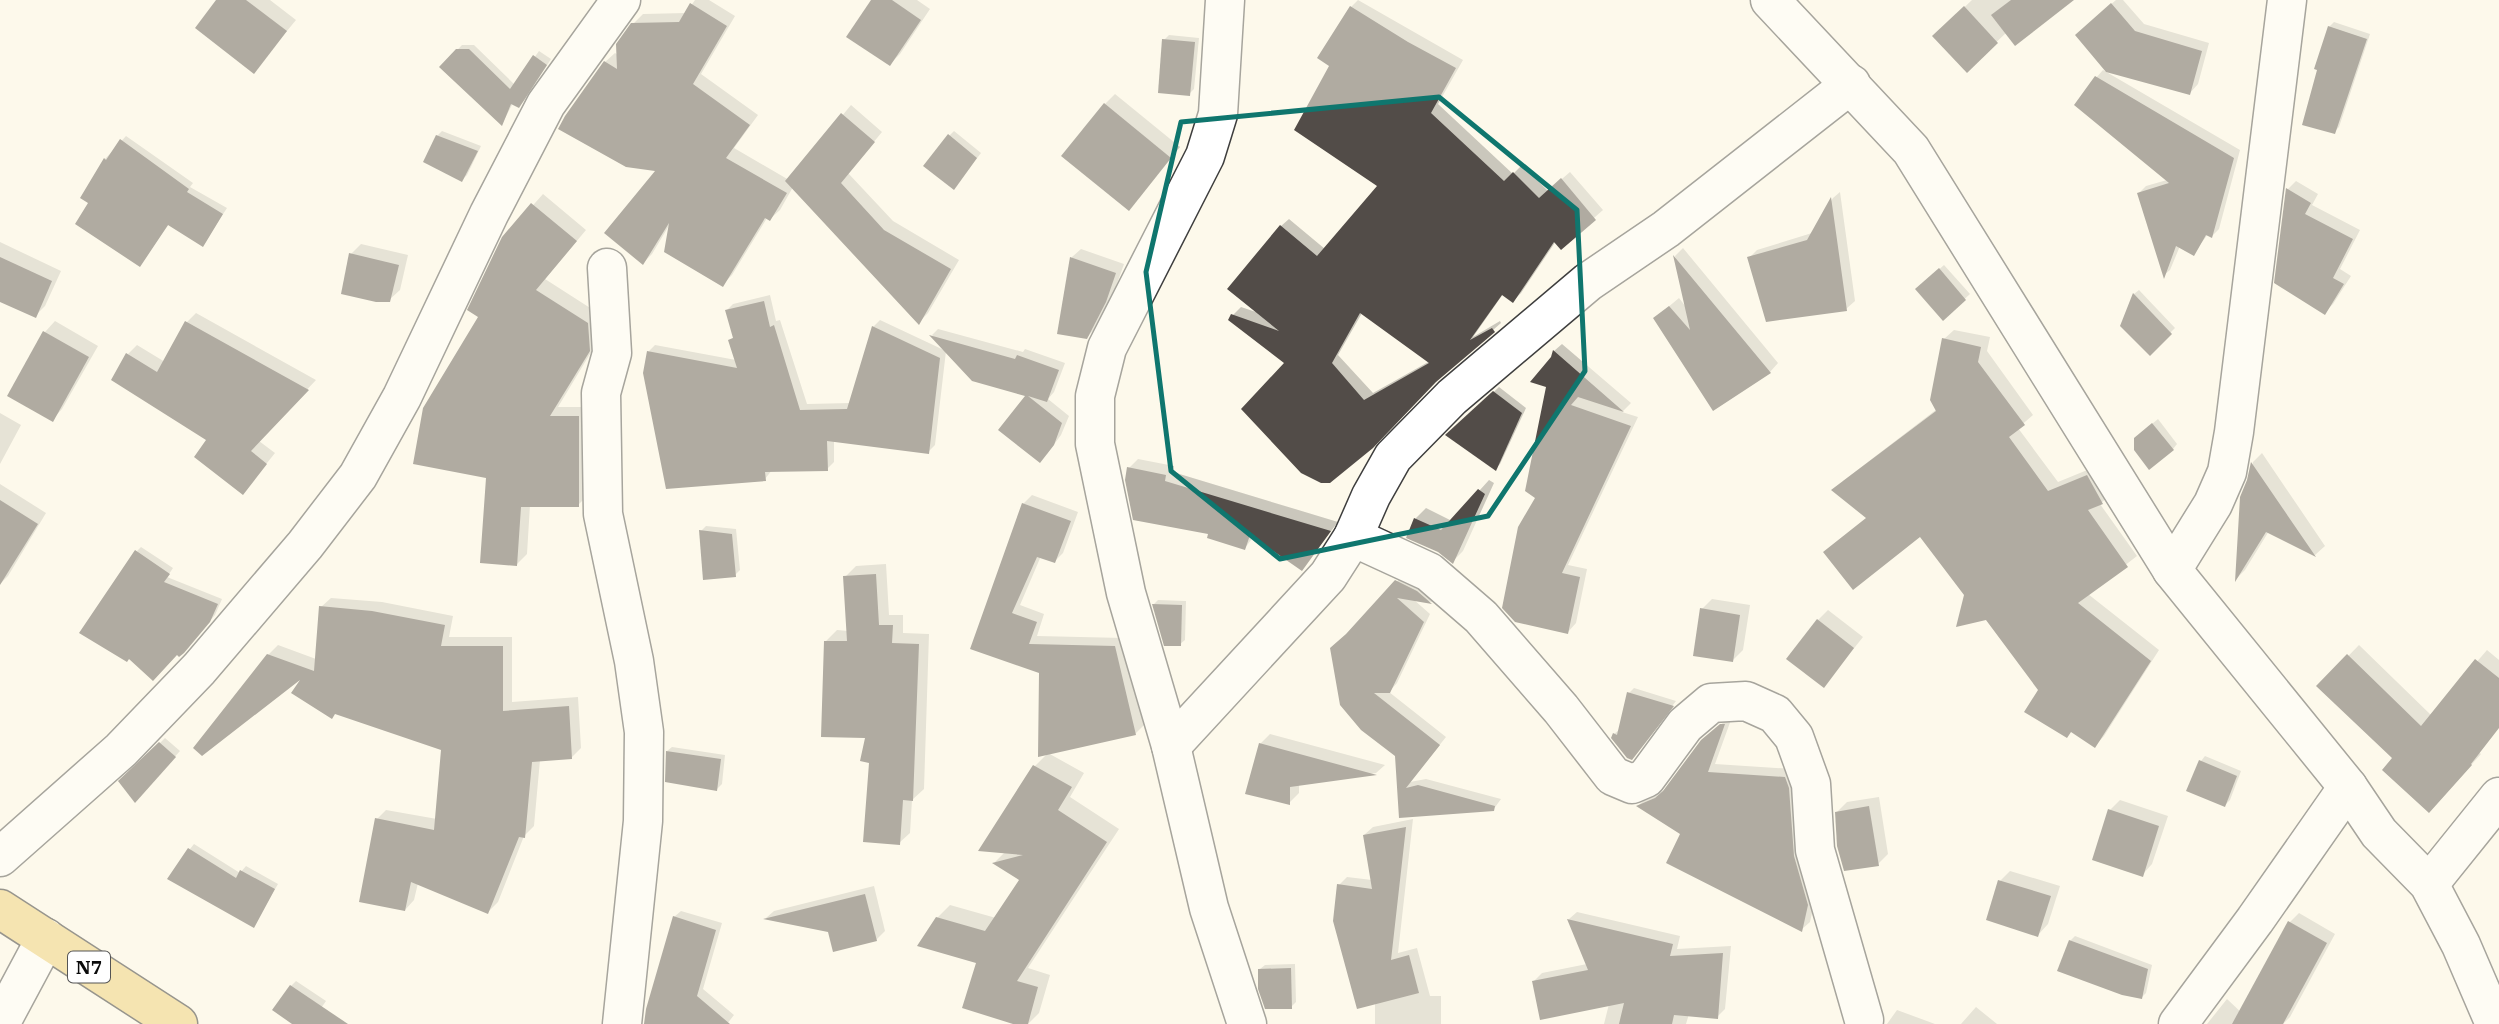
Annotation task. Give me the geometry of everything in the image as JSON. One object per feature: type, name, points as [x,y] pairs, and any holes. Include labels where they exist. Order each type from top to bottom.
[{"type":"main road","name":"N7","points":[[0,909],[178,1024]]},
{"type":"street","points":[[0,857],[121,750],[200,669],[305,545],[358,476],[402,397],[489,214],[546,104],[621,0]]},
{"type":"street","points":[[1225,0],[1218,114],[1205,156],[1107,348],[1095,396],[1095,444],[1126,593],[1171,746],[1209,908],[1247,1024]]},
{"type":"street","points":[[2172,570],[2213,504],[2227,472],[2236,418],[2287,0]]},
{"type":"street","points":[[1788,7],[1851,84],[1911,150],[2172,570],[2348,787],[2379,832],[2429,884],[2461,945],[2496,1023]]},
{"type":"street","points":[[1171,746],[1328,576],[1353,537],[1371,496],[1393,457],[1452,397],[1588,282],[1666,229],[1851,84]]},
{"type":"street","points":[[607,268],[612,353],[601,393],[603,513],[634,661],[644,732],[643,821],[622,1024]]},
{"type":"street","points":[[1353,537],[1429,572],[1481,617],[1561,709],[1613,776],[1632,783],[1646,778],[1685,725],[1711,703],[1746,701],[1775,714],[1794,737],[1811,784],[1815,850],[1864,1020]]},
{"type":"street","points":[[2178,1024],[2348,787]]},
{"type":"street","points":[[2429,884],[2499,797]]},
{"type":"street","points":[[0,1024],[46,939]]},
{"type":"highlighted area","points":[[1439,97],[1577,210],[1585,371],[1488,516],[1280,559],[1171,471],[1146,272],[1181,122]]},
{"type":"building","points":[[216,0],[246,0],[287,31],[254,74],[195,28]]},
{"type":"building","points":[[871,0],[892,0],[921,20],[890,66],[846,37]]},
{"type":"building","points":[[2011,0],[2074,0],[2015,46],[1991,15]]},
{"type":"building","points":[[690,3],[727,26],[693,84],[750,125],[726,158],[787,193],[770,221],[765,218],[723,287],[664,252],[669,223],[643,265],[604,233],[655,171],[626,167],[558,129],[604,61],[617,69],[616,44],[631,23],[679,22]]},
{"type":"building","points":[[2111,3],[2135,31],[2202,51],[2190,95],[2106,72],[2075,35]]},
{"type":"building","points":[[1350,6],[1456,68],[1431,113],[1504,181],[1513,172],[1539,198],[1561,178],[1596,220],[1561,250],[1554,242],[1513,303],[1502,295],[1470,340],[1492,328],[1495,332],[1436,382],[1373,448],[1330,483],[1321,483],[1301,473],[1241,409],[1284,363],[1228,320],[1231,314],[1279,331],[1227,289],[1280,225],[1317,256],[1377,186],[1294,130],[1329,66],[1317,58]],"holes":[[[1360,313],[1429,363],[1364,400],[1332,363]]]},
{"type":"building","points":[[1964,6],[1998,43],[1967,73],[1932,36]]},
{"type":"building","points":[[2328,26],[2367,39],[2335,134],[2302,125],[2317,70],[2314,69]]},
{"type":"building","points":[[1162,39],[1195,42],[1190,96],[1158,93]]},
{"type":"building","points":[[456,49],[469,49],[510,89],[533,55],[547,65],[519,108],[511,104],[502,126],[439,67]]},
{"type":"building","points":[[2095,76],[2234,158],[2212,238],[2206,235],[2194,256],[2176,246],[2164,279],[2137,193],[2169,183],[2074,105]]},
{"type":"building","points":[[1104,103],[1171,158],[1129,211],[1061,156]]},
{"type":"building","points":[[841,113],[875,142],[841,183],[884,230],[951,269],[919,325],[785,181]]},
{"type":"building","points":[[948,134],[977,158],[954,190],[923,166]]},
{"type":"building","points":[[436,135],[478,151],[462,182],[423,162]]},
{"type":"building","points":[[120,139],[189,189],[187,192],[223,214],[203,247],[168,225],[140,267],[75,224],[88,203],[80,198],[104,158],[106,160]]},
{"type":"building","points":[[2286,188],[2311,203],[2305,214],[2353,239],[2333,278],[2344,284],[2325,315],[2274,283]]},
{"type":"building","points":[[1831,197],[1847,311],[1766,322],[1747,257],[1807,240]]},
{"type":"building","points":[[531,203],[577,241],[536,290],[588,323],[590,351],[550,416],[579,416],[579,507],[521,507],[517,566],[480,563],[486,478],[413,464],[423,408],[478,317],[467,310],[502,237]]},
{"type":"building","points":[[349,253],[399,265],[390,302],[376,302],[341,294]]},
{"type":"building","points":[[1673,255],[1771,373],[1713,411],[1653,318],[1669,306],[1690,330]]},
{"type":"building","points":[[0,257],[52,281],[36,318],[0,302]]},
{"type":"building","points":[[1070,257],[1116,273],[1106,302],[1087,339],[1057,334]]},
{"type":"building","points":[[1939,268],[1966,300],[1943,321],[1915,289]]},
{"type":"building","points":[[2133,293],[2172,334],[2150,356],[2120,326]]},
{"type":"building","points":[[764,301],[770,327],[774,325],[800,410],[847,409],[872,326],[940,358],[929,454],[827,441],[828,471],[765,472],[766,481],[666,489],[643,373],[647,351],[737,368],[728,340],[733,338],[725,310]]},
{"type":"building","points":[[185,321],[309,390],[251,451],[267,464],[243,495],[194,457],[206,440],[111,380],[126,353],[157,372]]},
{"type":"building","points":[[43,331],[89,357],[53,422],[7,396]]},
{"type":"building","points":[[929,335],[1015,359],[1017,355],[1059,370],[1047,402],[1028,396],[1062,423],[1054,445],[1040,463],[998,430],[1025,396],[972,381]]},
{"type":"building","points":[[1942,338],[1981,347],[1978,362],[2025,425],[2009,437],[2048,491],[2087,475],[2103,504],[2088,510],[2128,567],[2078,603],[2151,661],[2095,748],[2071,732],[2067,738],[2024,712],[2038,690],[1986,620],[1956,627],[1964,595],[1920,537],[1853,590],[1823,552],[1866,518],[1831,490],[1936,411],[1930,400]]},
{"type":"building","points":[[1553,350],[1624,412],[1578,397],[1571,405],[1631,426],[1562,573],[1580,577],[1568,634],[1515,622],[1502,608],[1518,527],[1535,498],[1525,491],[1546,387],[1530,382],[1551,357]]},
{"type":"building","points":[[1493,391],[1522,413],[1496,471],[1445,435]]},
{"type":"building","points":[[2152,423],[2174,450],[2149,470],[2134,450],[2134,438]]},
{"type":"building","points":[[2251,462],[2316,557],[2266,532],[2235,582],[2240,497]]},
{"type":"building","points":[[1127,467],[1166,475],[1165,481],[1331,531],[1302,571],[1250,535],[1245,550],[1207,538],[1208,534],[1133,520],[1125,480]]},
{"type":"building","points":[[1478,489],[1485,494],[1453,564],[1438,552],[1406,538],[1414,518],[1441,530]]},
{"type":"building","points":[[0,500],[38,524],[0,585]]},
{"type":"building","points":[[1022,503],[1071,521],[1055,563],[1037,557],[1012,613],[1037,622],[1029,644],[1115,646],[1136,735],[1038,757],[1039,673],[970,649]]},
{"type":"building","points":[[699,530],[732,534],[736,577],[703,580]]},
{"type":"building","points":[[135,550],[170,574],[164,582],[218,604],[210,622],[184,653],[179,657],[177,655],[153,681],[129,659],[127,662],[79,633]]},
{"type":"building","points":[[876,574],[879,625],[893,625],[892,643],[919,644],[913,801],[903,800],[900,845],[863,842],[869,763],[860,761],[865,738],[821,737],[824,641],[847,641],[843,576]]},
{"type":"building","points":[[1395,580],[1417,591],[1432,604],[1397,598],[1424,622],[1390,693],[1374,693],[1440,745],[1406,788],[1418,785],[1495,806],[1494,811],[1399,818],[1395,756],[1361,730],[1340,705],[1330,648]]},
{"type":"building","points":[[1152,604],[1182,605],[1181,646],[1164,646]]},
{"type":"building","points":[[319,606],[372,611],[445,625],[441,646],[503,646],[503,711],[569,706],[572,759],[532,762],[525,838],[519,837],[488,914],[411,882],[405,911],[359,902],[375,818],[434,830],[441,750],[335,714],[332,719],[291,693],[300,680],[202,756],[193,748],[267,654],[314,671]]},
{"type":"building","points":[[1700,608],[1740,615],[1733,662],[1693,656]]},
{"type":"building","points":[[1817,619],[1854,648],[1824,688],[1786,659]]},
{"type":"building","points":[[2347,654],[2421,726],[2475,659],[2499,678],[2499,728],[2472,765],[2429,813],[2382,770],[2392,758],[2316,686]]},
{"type":"building","points":[[1627,692],[1674,706],[1632,760],[1627,758],[1611,738],[1613,733],[1617,735]]},
{"type":"building","points":[[1720,724],[1725,724],[1708,772],[1785,777],[1789,788],[1794,856],[1808,905],[1802,932],[1666,863],[1680,834],[1636,806],[1655,798],[1663,791],[1701,740]]},
{"type":"building","points":[[159,742],[176,757],[135,803],[118,781]]},
{"type":"building","points":[[1259,743],[1377,775],[1290,787],[1290,805],[1245,794]]},
{"type":"building","points":[[666,751],[721,759],[717,791],[665,782]]},
{"type":"building","points":[[2199,760],[2237,776],[2225,807],[2186,791]]},
{"type":"building","points":[[1033,765],[1072,787],[1058,810],[1107,842],[1017,981],[1038,987],[1028,1024],[1013,1024],[962,1008],[976,963],[917,946],[936,917],[985,931],[1019,880],[992,863],[1023,855],[978,851]]},
{"type":"building","points":[[1869,806],[1879,866],[1844,871],[1837,846],[1835,812]]},
{"type":"building","points":[[2108,809],[2159,826],[2143,877],[2092,860]]},
{"type":"building","points":[[1406,827],[1391,960],[1409,955],[1419,993],[1357,1009],[1333,921],[1337,884],[1372,889],[1363,835]]},
{"type":"building","points":[[188,848],[236,878],[240,870],[275,889],[254,928],[167,879]]},
{"type":"building","points":[[1998,880],[2051,896],[2038,937],[1986,920]]},
{"type":"building","points":[[865,894],[877,941],[833,952],[828,932],[763,919]]},
{"type":"building","points":[[673,916],[716,930],[697,996],[730,1024],[644,1024]]},
{"type":"building","points":[[1567,919],[1673,944],[1670,956],[1723,953],[1718,1019],[1674,1015],[1672,1024],[1619,1024],[1624,1003],[1540,1020],[1532,981],[1588,970]]},
{"type":"building","points":[[2288,921],[2327,943],[2283,1024],[2232,1024]]},
{"type":"building","points":[[2069,940],[2148,969],[2142,999],[2122,995],[2057,971]]},
{"type":"building","points":[[1291,968],[1292,1009],[1265,1009],[1258,989],[1258,969]]},
{"type":"building","points":[[290,985],[348,1024],[292,1024],[272,1010]]}]
